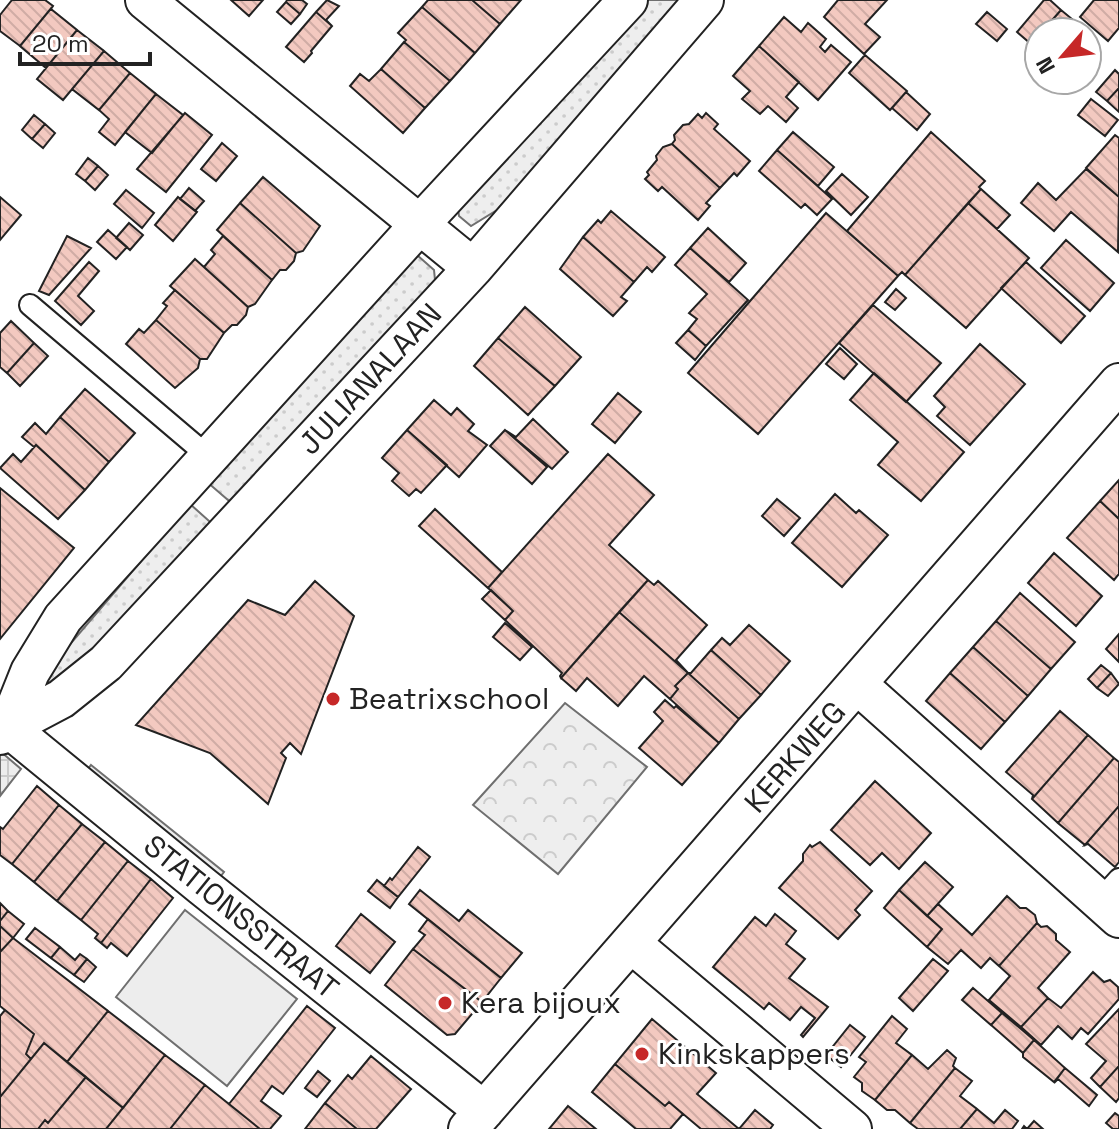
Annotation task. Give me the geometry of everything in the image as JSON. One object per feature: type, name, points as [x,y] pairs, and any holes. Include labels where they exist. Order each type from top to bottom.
[{"type":"street","points":[[145,0],[473,268]]},
{"type":"street","points":[[3,728],[30,672],[63,618],[628,0]]},
{"type":"street","name":"JULIANALAAN","points":[[3,728],[61,699],[106,663],[473,268],[704,0]]},
{"type":"street","name":"KERKWEG","points":[[476,1120],[1119,383]]},
{"type":"street","points":[[858,685],[1113,899]]},
{"type":"street","name":"STATIONSSTRAAT","points":[[3,728],[202,886],[476,1120]]},
{"type":"street","points":[[632,944],[852,1129]]},
{"type":"lane","points":[[30,305],[209,457]]},
{"type":"green space","points":[[640,0],[685,0],[497,210],[471,226],[459,216],[457,203]]},
{"type":"green space","points":[[417,255],[434,270],[435,280],[235,506],[207,482]]},
{"type":"green space","points":[[190,504],[218,529],[53,698],[36,684]]},
{"type":"green space","points":[[565,703],[647,767],[558,874],[473,805]]},
{"type":"shaded area","points":[[0,751],[21,769],[0,796]]},
{"type":"shaded area","points":[[91,765],[224,872],[217,881],[84,774]]},
{"type":"shaded area","points":[[185,910],[297,999],[227,1086],[116,997]]},
{"type":"building","points":[[12,0],[45,0],[53,6],[20,46],[0,31],[0,15]]},
{"type":"building","points":[[231,0],[263,0],[249,16]]},
{"type":"building","points":[[287,0],[302,0],[307,4],[300,14]]},
{"type":"building","points":[[327,0],[339,6],[326,20],[332,26],[316,12]]},
{"type":"building","points":[[428,0],[472,0],[500,24],[475,53],[422,7]]},
{"type":"building","points":[[472,0],[521,0],[500,24]]},
{"type":"building","points":[[838,0],[887,0],[865,24],[880,37],[864,54],[824,17]]},
{"type":"building","points":[[1044,0],[1050,0],[1061,10],[1056,16],[1030,16]]},
{"type":"building","points":[[1094,0],[1119,0],[1119,28],[1108,41],[1103,37],[1103,16],[1081,16]]},
{"type":"building","points":[[286,2],[300,14],[291,24],[277,12]]},
{"type":"building","points":[[53,6],[51,9],[77,30],[46,68],[20,46]]},
{"type":"building","points":[[422,7],[475,53],[450,81],[404,42],[406,40],[398,33]]},
{"type":"building","points":[[316,12],[332,26],[304,62],[286,47]]},
{"type":"building","points":[[987,12],[1007,29],[997,41],[976,24]]},
{"type":"building","points":[[784,17],[801,32],[808,23],[826,39],[820,47],[825,52],[831,45],[851,62],[818,100],[759,46]]},
{"type":"building","points":[[77,30],[104,51],[63,100],[37,79]]},
{"type":"building","points":[[404,42],[450,81],[425,108],[381,69]]},
{"type":"building","points":[[759,46],[799,82],[786,97],[798,108],[786,122],[768,106],[760,114],[742,99],[750,91],[733,76]]},
{"type":"building","points":[[104,51],[130,73],[99,110],[72,89]]},
{"type":"building","points":[[865,55],[907,91],[890,110],[849,73]]},
{"type":"building","points":[[381,69],[425,108],[403,133],[350,86],[360,74],[369,81]]},
{"type":"building","points":[[1115,70],[1119,74],[1119,88],[1107,101],[1101,96],[1103,84]]},
{"type":"building","points":[[130,73],[156,94],[115,145],[99,132],[109,119],[99,110]]},
{"type":"building","points":[[1119,88],[1119,112],[1107,101]]},
{"type":"building","points":[[906,92],[930,114],[917,130],[892,108]]},
{"type":"building","points":[[156,94],[183,115],[152,153],[125,132]]},
{"type":"building","points":[[1091,99],[1118,120],[1105,136],[1078,115]]},
{"type":"building","points":[[185,113],[212,135],[166,192],[137,169]]},
{"type":"building","points":[[706,113],[718,124],[714,129],[750,161],[737,176],[734,173],[720,188],[672,144],[674,135],[683,125],[689,124],[698,114],[702,118]]},
{"type":"building","points":[[34,115],[45,124],[32,139],[22,130]]},
{"type":"building","points":[[45,124],[55,133],[43,148],[32,139]]},
{"type":"building","points":[[793,132],[834,167],[818,186],[777,150]]},
{"type":"building","points":[[931,132],[985,181],[905,275],[902,272],[898,276],[847,231]]},
{"type":"building","points":[[1115,135],[1119,138],[1119,197],[1086,168]]},
{"type":"building","points":[[222,143],[237,156],[216,181],[201,169]]},
{"type":"building","points":[[672,144],[720,188],[706,203],[710,206],[698,220],[662,187],[658,191],[645,179],[657,160],[656,156],[663,147]]},
{"type":"building","points":[[777,150],[832,199],[817,215],[805,204],[801,208],[759,171]]},
{"type":"building","points":[[88,158],[98,166],[85,181],[76,174]]},
{"type":"building","points":[[98,166],[108,175],[95,190],[85,181]]},
{"type":"building","points":[[1086,169],[1119,197],[1118,252],[1071,212],[1054,231],[1021,203],[1038,183],[1056,200]]},
{"type":"building","points":[[842,174],[868,197],[851,215],[826,191]]},
{"type":"building","points":[[263,177],[320,226],[303,251],[296,253],[240,203]]},
{"type":"building","points":[[189,188],[204,201],[195,211],[180,199]]},
{"type":"building","points":[[981,189],[1010,215],[997,229],[968,203]]},
{"type":"building","points":[[126,190],[154,213],[142,228],[114,204]]},
{"type":"building","points":[[0,197],[21,215],[0,240]]},
{"type":"building","points":[[178,197],[197,212],[173,241],[155,225]]},
{"type":"building","points":[[240,203],[296,253],[286,270],[280,270],[272,280],[217,230]]},
{"type":"building","points":[[968,203],[1029,258],[966,328],[905,275]]},
{"type":"building","points":[[611,211],[665,257],[652,272],[647,267],[634,282],[583,237]]},
{"type":"building","points":[[826,213],[898,276],[758,434],[688,373]]},
{"type":"building","points":[[129,223],[143,235],[130,250],[116,238]]},
{"type":"building","points":[[708,228],[746,263],[729,282],[690,248]]},
{"type":"building","points":[[108,230],[127,247],[116,259],[97,242]]},
{"type":"building","points":[[67,236],[91,248],[49,295],[39,291]]},
{"type":"building","points":[[223,236],[272,280],[255,304],[248,307],[204,267],[215,254],[211,250]]},
{"type":"building","points":[[583,237],[634,282],[621,297],[627,301],[613,316],[560,269]]},
{"type":"building","points":[[1066,240],[1114,283],[1090,311],[1041,268]]},
{"type":"building","points":[[690,248],[748,300],[706,346],[688,330],[697,319],[689,313],[707,294],[675,265]]},
{"type":"building","points":[[195,259],[248,307],[246,315],[237,325],[232,325],[224,333],[170,286]]},
{"type":"building","points":[[89,262],[99,271],[78,296],[94,311],[81,325],[55,301]]},
{"type":"building","points":[[1026,262],[1085,316],[1061,343],[1001,288]]},
{"type":"building","points":[[896,289],[906,298],[895,310],[885,302]]},
{"type":"building","points":[[175,290],[224,333],[207,359],[200,359],[156,320],[167,306],[163,303]]},
{"type":"building","points":[[873,305],[941,363],[906,402],[839,343]]},
{"type":"building","points":[[525,307],[581,357],[555,386],[498,338]]},
{"type":"building","points":[[156,320],[200,359],[198,368],[175,388],[126,344],[139,329],[144,333]]},
{"type":"building","points":[[11,321],[34,343],[7,373],[0,367],[0,333]]},
{"type":"building","points":[[688,330],[706,346],[695,360],[676,343]]},
{"type":"building","points":[[498,338],[555,386],[528,415],[474,366]]},
{"type":"building","points":[[34,343],[48,356],[20,386],[7,373]]},
{"type":"building","points":[[980,344],[1025,384],[970,445],[937,416],[945,407],[934,396]]},
{"type":"building","points":[[840,348],[857,364],[844,379],[826,364]]},
{"type":"building","points":[[874,373],[964,452],[921,501],[878,465],[898,442],[850,400]]},
{"type":"building","points":[[85,389],[135,433],[109,462],[60,417]]},
{"type":"building","points":[[618,393],[641,412],[615,443],[592,424]]},
{"type":"building","points":[[434,400],[451,415],[457,408],[474,424],[468,431],[487,445],[459,477],[407,430]]},
{"type":"building","points":[[60,417],[109,462],[85,490],[36,445],[34,447],[22,437],[35,423],[46,434]]},
{"type":"building","points":[[533,419],[568,452],[552,469],[505,430],[516,437]]},
{"type":"building","points":[[407,430],[447,465],[421,493],[416,489],[409,496],[392,481],[399,473],[382,458]]},
{"type":"building","points":[[505,430],[547,467],[532,484],[490,446]]},
{"type":"building","points":[[36,445],[85,490],[58,519],[0,468],[13,454],[21,462]]},
{"type":"building","points":[[608,454],[654,495],[609,545],[648,580],[561,678],[562,673],[505,620],[513,611],[488,588]]},
{"type":"building","points":[[1119,480],[1119,519],[1100,501]]},
{"type":"building","points":[[0,488],[74,548],[0,639]]},
{"type":"building","points":[[835,494],[888,535],[842,587],[792,543]]},
{"type":"building","points":[[777,499],[800,518],[784,536],[762,516]]},
{"type":"building","points":[[1100,501],[1119,519],[1119,574],[1114,580],[1067,538]]},
{"type":"building","points":[[435,509],[502,572],[488,588],[419,526]]},
{"type":"building","points":[[1054,553],[1102,596],[1076,626],[1028,583]]},
{"type":"building","points":[[648,580],[654,585],[658,581],[707,625],[676,660],[688,673],[619,612]]},
{"type":"building","points":[[315,581],[354,616],[301,754],[290,743],[281,753],[286,758],[268,804],[210,753],[136,725],[248,600],[285,615]]},
{"type":"building","points":[[491,590],[513,611],[505,620],[482,599]]},
{"type":"building","points":[[1020,593],[1075,642],[1051,669],[996,621]]},
{"type":"building","points":[[619,612],[688,673],[675,686],[678,689],[670,699],[644,676],[618,706],[587,678],[576,691],[561,678]]},
{"type":"building","points":[[996,621],[1051,669],[1028,696],[973,647]]},
{"type":"building","points":[[505,623],[532,647],[520,660],[493,637]]},
{"type":"building","points":[[749,625],[790,661],[761,695],[711,650],[722,638],[730,645]]},
{"type":"building","points":[[1119,634],[1119,662],[1106,649]]},
{"type":"building","points":[[973,647],[1028,696],[1005,722],[950,673]]},
{"type":"building","points":[[711,650],[761,695],[739,719],[688,673]]},
{"type":"building","points":[[1101,665],[1111,673],[1097,688],[1088,679]]},
{"type":"building","points":[[688,673],[739,719],[719,743],[670,699],[678,689],[675,686]]},
{"type":"building","points":[[950,673],[1005,722],[981,749],[926,701]]},
{"type":"building","points":[[1111,673],[1119,684],[1108,696],[1097,688]]},
{"type":"building","points":[[665,700],[719,743],[682,785],[639,748],[663,721],[654,712]]},
{"type":"building","points":[[1060,711],[1088,735],[1032,799],[1033,795],[1006,772]]},
{"type":"building","points":[[1088,735],[1114,758],[1058,823],[1032,799]]},
{"type":"building","points":[[1114,758],[1119,762],[1119,806],[1085,845],[1058,823]]},
{"type":"building","points":[[875,781],[931,833],[899,869],[882,853],[870,865],[831,830]]},
{"type":"building","points":[[37,786],[59,805],[12,864],[0,855],[0,827],[3,829]]},
{"type":"building","points":[[59,805],[82,824],[34,882],[12,864]]},
{"type":"building","points":[[1119,806],[1119,862],[1115,867],[1088,844],[1085,845]]},
{"type":"building","points":[[82,824],[105,842],[57,901],[34,882]]},
{"type":"building","points":[[105,842],[128,861],[81,920],[57,901]]},
{"type":"building","points":[[820,842],[872,891],[855,910],[860,915],[838,939],[779,888],[803,861],[803,854],[810,845],[812,847]]},
{"type":"building","points":[[418,847],[430,857],[398,897],[384,886]]},
{"type":"building","points":[[128,861],[151,879],[101,943],[95,938],[98,934],[81,920]]},
{"type":"building","points":[[925,862],[953,887],[927,916],[899,890]]},
{"type":"building","points":[[151,879],[173,898],[127,956],[111,943],[107,948],[101,943]]},
{"type":"building","points":[[377,880],[398,897],[390,908],[368,891]]},
{"type":"building","points":[[420,890],[459,921],[468,910],[522,953],[501,978],[409,904]]},
{"type":"building","points":[[899,890],[942,929],[927,947],[884,908]]},
{"type":"building","points":[[1007,896],[1020,908],[1026,908],[1035,915],[1037,923],[999,966],[990,958],[981,968],[961,950],[948,964],[927,947],[942,929],[927,916],[938,904],[972,935]]},
{"type":"building","points":[[0,903],[8,911],[0,921]]},
{"type":"building","points":[[8,911],[24,924],[13,938],[0,926]]},
{"type":"building","points":[[361,914],[395,942],[370,973],[336,946]]},
{"type":"building","points":[[775,914],[796,931],[786,944],[805,959],[789,978],[828,1007],[803,1037],[801,1035],[815,1018],[801,1007],[790,1020],[769,1003],[764,1009],[713,967],[755,917],[766,926]]},
{"type":"building","points":[[428,919],[501,978],[482,1002],[413,949],[425,935],[419,931]]},
{"type":"building","points":[[1037,923],[1041,927],[1047,926],[1056,934],[1056,940],[1070,952],[1038,988],[1048,998],[1021,1027],[989,1000],[1010,976],[999,966]]},
{"type":"building","points":[[0,926],[13,938],[0,952]]},
{"type":"building","points":[[35,928],[60,947],[51,958],[26,939]]},
{"type":"building","points":[[13,938],[108,1011],[67,1062],[44,1043],[31,1059],[26,1054],[34,1034],[0,1006],[0,952]]},
{"type":"building","points":[[60,947],[75,960],[80,954],[87,959],[74,975],[51,958]]},
{"type":"building","points":[[413,949],[482,1002],[455,1034],[447,1035],[385,985]]},
{"type":"building","points":[[87,959],[96,967],[84,982],[74,975]]},
{"type":"building","points":[[933,959],[948,971],[913,1011],[899,998]]},
{"type":"building","points":[[1093,972],[1104,982],[1110,980],[1118,987],[1119,999],[1088,1034],[1081,1028],[1072,1039],[1058,1026],[1041,1045],[1021,1027],[1048,998],[1061,1008]]},
{"type":"building","points":[[973,988],[1002,1013],[991,1025],[962,1000]]},
{"type":"building","points":[[307,1006],[335,1028],[283,1094],[272,1086],[261,1101],[281,1116],[270,1129],[260,1129],[229,1104]]},
{"type":"building","points":[[1119,1009],[1119,1066],[1100,1087],[1091,1078],[1106,1061],[1086,1044]]},
{"type":"building","points":[[5,1010],[34,1034],[26,1054],[31,1059],[0,1097],[0,1016]]},
{"type":"building","points":[[108,1011],[165,1055],[123,1108],[67,1062]]},
{"type":"building","points":[[1002,1013],[1034,1040],[1023,1053],[991,1025]]},
{"type":"building","points":[[892,1016],[907,1029],[896,1043],[912,1055],[875,1100],[862,1091],[862,1083],[854,1077],[866,1062],[859,1057]]},
{"type":"building","points":[[652,1019],[716,1073],[697,1094],[739,1129],[701,1129],[669,1102],[665,1106],[615,1064]]},
{"type":"building","points":[[850,1025],[865,1037],[841,1067],[826,1055]]},
{"type":"building","points":[[1034,1040],[1065,1068],[1054,1082],[1023,1057]]},
{"type":"building","points":[[44,1043],[86,1077],[48,1123],[45,1120],[38,1129],[0,1129],[0,1097]]},
{"type":"building","points":[[947,1050],[956,1058],[955,1068],[910,1123],[895,1110],[887,1110],[875,1100],[912,1055],[928,1069]]},
{"type":"building","points":[[165,1055],[205,1085],[170,1129],[106,1129]]},
{"type":"building","points":[[371,1056],[411,1089],[376,1129],[357,1129],[325,1103],[348,1075],[352,1079]]},
{"type":"building","points":[[615,1064],[665,1106],[669,1102],[683,1114],[670,1129],[636,1129],[592,1092]]},
{"type":"building","points":[[1119,1066],[1119,1098],[1116,1102],[1100,1087]]},
{"type":"building","points":[[955,1068],[972,1081],[960,1096],[977,1109],[960,1129],[918,1129],[910,1123]]},
{"type":"building","points":[[1065,1068],[1097,1095],[1089,1106],[1058,1079],[1054,1083]]},
{"type":"building","points":[[318,1071],[330,1081],[317,1097],[305,1088]]},
{"type":"building","points":[[86,1077],[123,1108],[106,1129],[38,1129],[45,1120],[48,1123]]},
{"type":"building","points":[[205,1085],[229,1104],[260,1129],[170,1129]]},
{"type":"building","points":[[325,1103],[357,1129],[305,1129]]},
{"type":"building","points":[[568,1106],[596,1129],[549,1129]]},
{"type":"building","points":[[977,1109],[994,1123],[1005,1110],[1018,1121],[1012,1129],[960,1129]]},
{"type":"building","points":[[755,1110],[773,1125],[770,1129],[739,1129]]},
{"type":"building","points":[[1115,1113],[1119,1116],[1119,1129],[1113,1129],[1106,1123]]},
{"type":"building","points":[[1034,1121],[1043,1129],[1027,1129]]},
{"type":"place","name":"Beatrixschool","points":[[333,699]]},
{"type":"place","name":"Kera bijoux","points":[[445,1003]]},
{"type":"place","name":"Kinkskappers","points":[[642,1054]]}]
